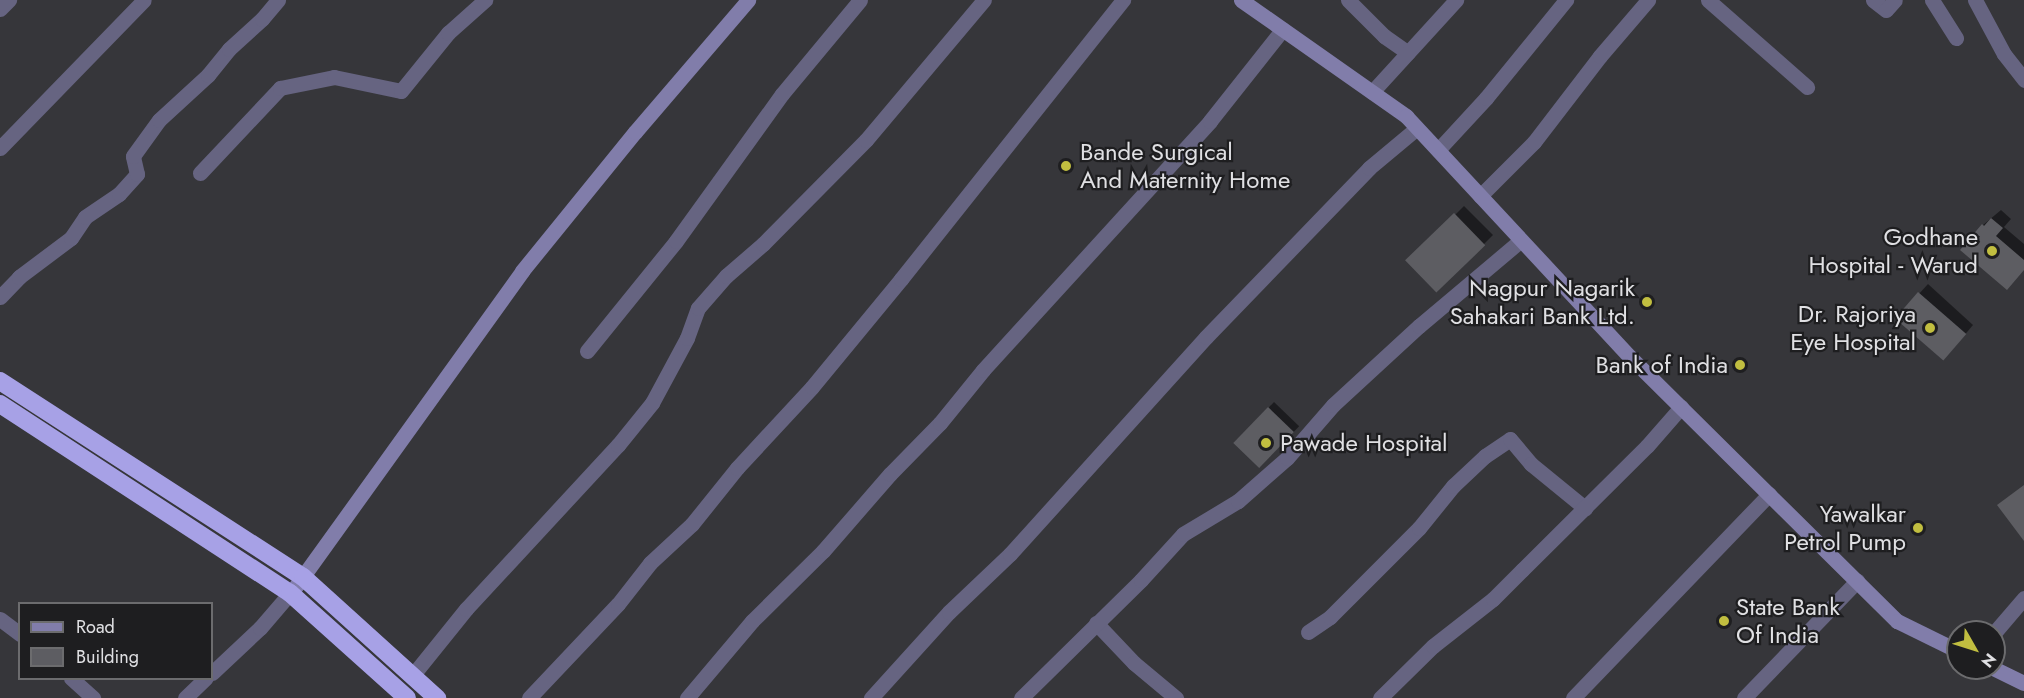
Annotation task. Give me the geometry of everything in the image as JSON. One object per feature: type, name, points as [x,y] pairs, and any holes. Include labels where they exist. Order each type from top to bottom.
[{"type":"highway","points":[[0,381],[303,577],[437,698]]},
{"type":"highway","points":[[0,404],[290,593],[407,698]]},
{"type":"street","points":[[0,9],[9,0]]},
{"type":"street","points":[[0,148],[144,0]]},
{"type":"street","points":[[0,297],[20,277],[71,238],[85,217],[119,194],[137,174],[133,156],[159,120],[208,75],[229,49],[262,19],[278,0]]},
{"type":"street","points":[[200,173],[280,88],[334,77],[401,91],[448,33],[485,0]]},
{"type":"street","points":[[213,673],[260,628],[303,577],[522,272],[635,132],[748,0]]},
{"type":"street","points":[[587,351],[676,241],[782,94],[860,0]]},
{"type":"street","points":[[412,676],[466,609],[618,445],[652,403],[687,338],[698,308],[726,276],[763,244],[866,140],[984,0]]},
{"type":"street","points":[[530,698],[618,604],[650,563],[692,524],[737,468],[812,387],[1123,0]]},
{"type":"street","points":[[1241,0],[1406,116],[1681,407],[1897,621],[1946,645]]},
{"type":"street","points":[[1348,0],[1384,36],[1408,53]]},
{"type":"street","points":[[1372,92],[1456,0]]},
{"type":"street","points":[[1438,150],[1486,98],[1566,0]]},
{"type":"street","points":[[1480,196],[1534,142],[1600,56],[1648,0]]},
{"type":"street","points":[[1708,0],[1807,87]]},
{"type":"street","points":[[1873,0],[1886,10],[1895,0]]},
{"type":"street","points":[[1932,0],[1956,38]]},
{"type":"street","points":[[1975,0],[2004,54],[2024,80]]},
{"type":"street","points":[[687,698],[752,621],[823,551],[890,474],[940,423],[983,370],[1210,121],[1283,29]]},
{"type":"street","points":[[871,698],[949,612],[1010,554],[1206,337],[1369,168],[1417,128]]},
{"type":"street","points":[[1021,698],[1141,580],[1183,534],[1238,501],[1287,458],[1333,405],[1419,326],[1521,240]]},
{"type":"street","points":[[1380,698],[1433,646],[1493,599],[1647,446],[1681,407]]},
{"type":"street","points":[[1308,632],[1330,616],[1419,528],[1453,486],[1485,456],[1510,439],[1531,464],[1585,508]]},
{"type":"street","points":[[1573,698],[1769,494]]},
{"type":"street","points":[[1744,698],[1857,581]]},
{"type":"street","points":[[2005,620],[2024,598]]},
{"type":"street","points":[[0,619],[18,632]]},
{"type":"street","points":[[1096,623],[1134,663],[1176,698]]},
{"type":"street","points":[[2006,674],[2024,683]]},
{"type":"street","points":[[73,680],[93,698]]},
{"type":"street","points":[[185,698],[204,680]]},
{"type":"building","points":[[1454,213],[1485,245],[1436,293],[1405,260]]},
{"type":"building","points":[[1991,218],[2003,228],[1996,236],[2024,260],[2024,270],[2007,290],[1960,250],[1982,224],[1984,226]]},
{"type":"building","points":[[1918,292],[1966,334],[1943,360],[1895,318]]},
{"type":"building","points":[[1268,407],[1294,432],[1259,468],[1233,443]]},
{"type":"building","points":[[2024,485],[2024,541],[1997,505]]},
{"type":"place","name":"Bande Surgical And Maternity Home","points":[[1066,166]]},
{"type":"place","name":"Godhane Hospital - Warud","points":[[1992,251]]},
{"type":"place","name":"Nagpur Nagarik Sahakari Bank Ltd.","points":[[1647,302]]},
{"type":"place","name":"Dr. Rajoriya Eye Hospital","points":[[1930,328]]},
{"type":"place","name":"Bank of India","points":[[1740,365]]},
{"type":"place","name":"Pawade Hospital","points":[[1266,443]]},
{"type":"place","name":"Yawalkar Petrol Pump","points":[[1918,528]]},
{"type":"place","name":"State Bank Of India","points":[[1724,621]]}]
